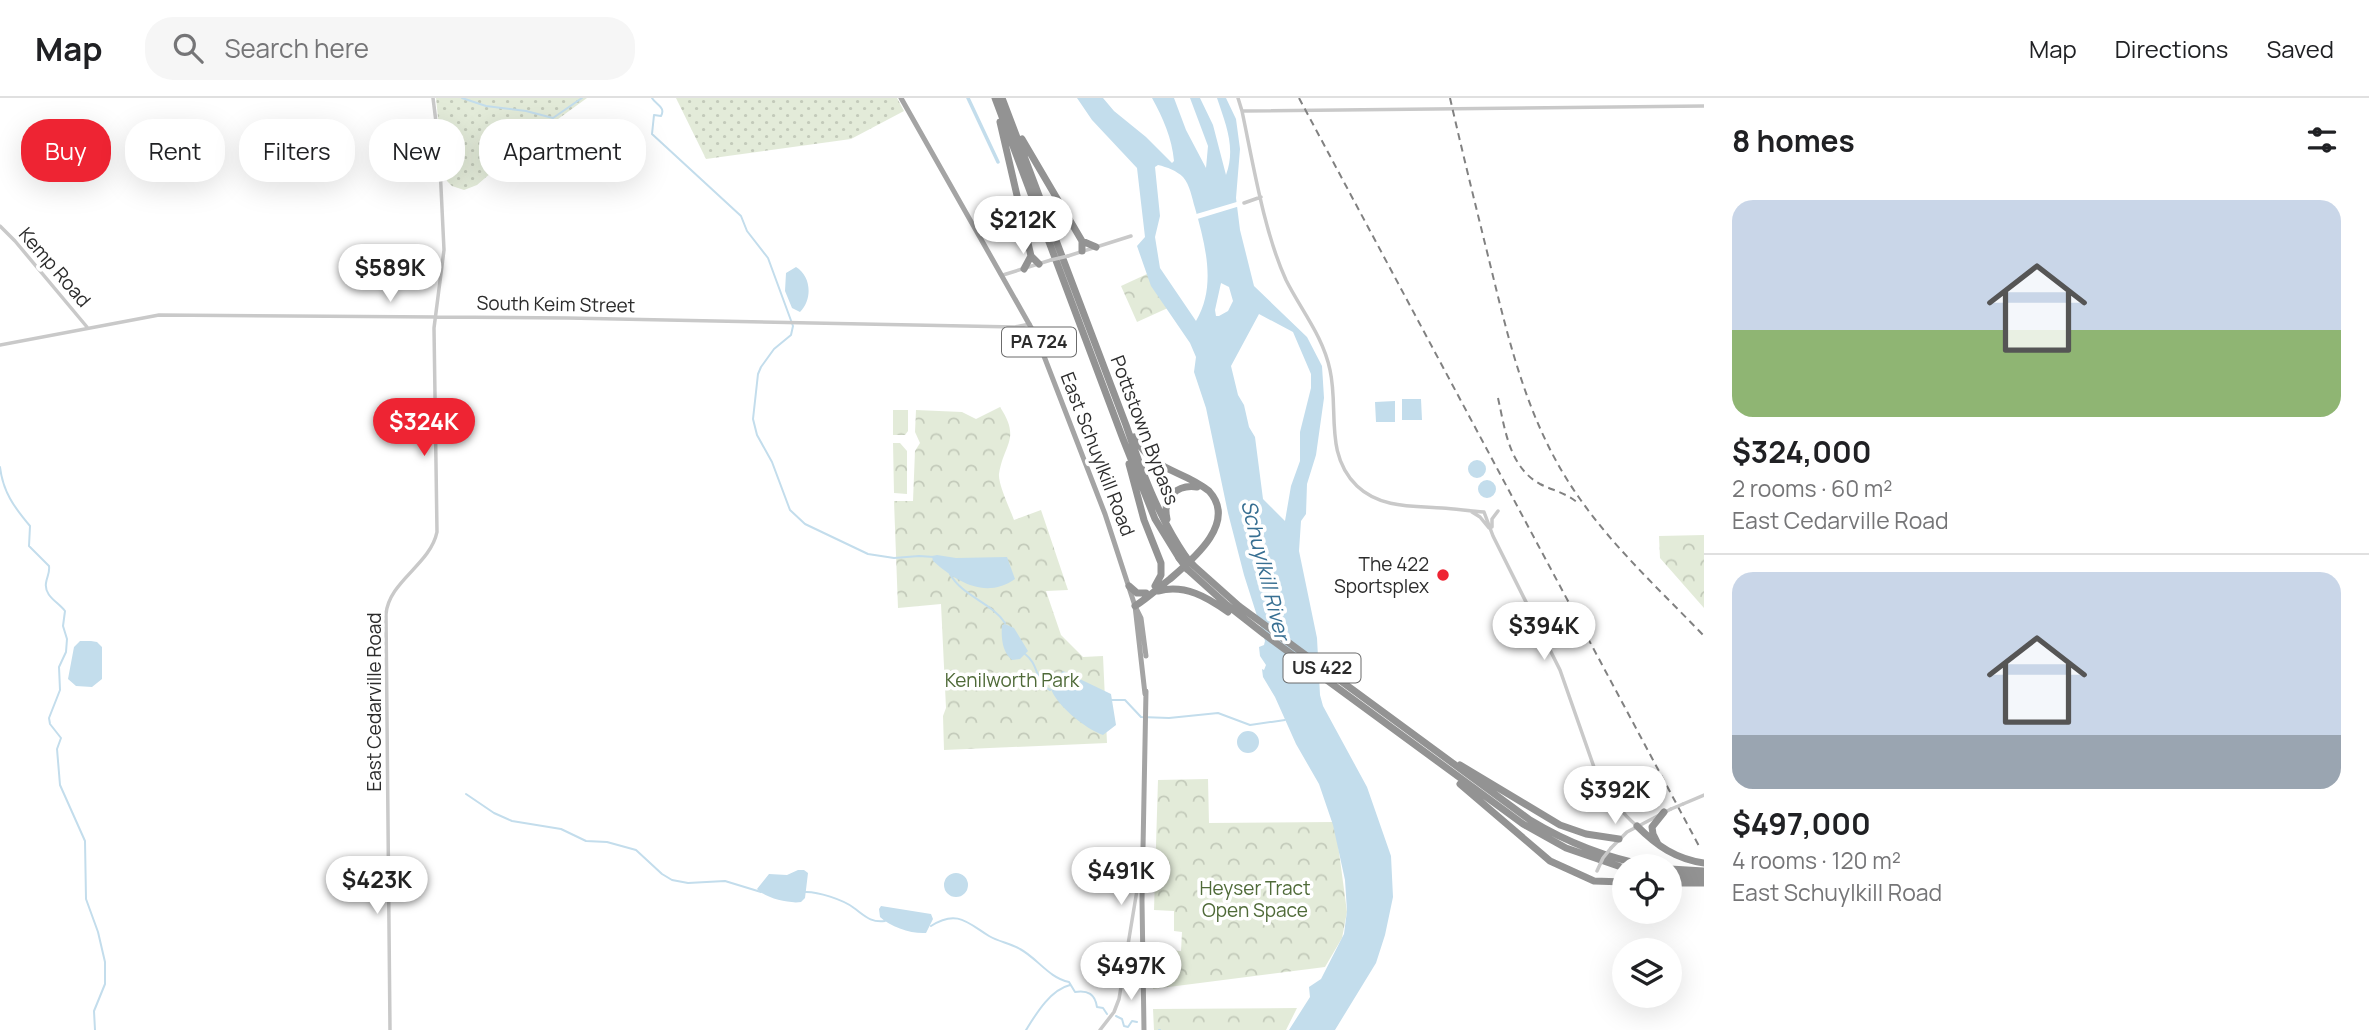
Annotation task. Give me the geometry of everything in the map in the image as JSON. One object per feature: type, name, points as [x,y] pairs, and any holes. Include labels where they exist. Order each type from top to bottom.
[{"type":"highway","points":[[994,98],[1031,256],[1039,264]]},
{"type":"highway","name":"Pottstown Bypass","points":[[994,98],[1155,519],[1190,567],[1241,619]]},
{"type":"highway","points":[[1003,98],[1023,141],[1082,241],[1082,251]]},
{"type":"highway","name":"Pottstown Bypass","points":[[1003,98],[1144,479],[1183,558]]},
{"type":"highway","points":[[1082,241],[1096,247]]},
{"type":"highway","points":[[1024,269],[1031,256]]},
{"type":"highway","points":[[1126,425],[1151,459],[1165,469],[1206,488],[1215,498],[1218,508],[1216,523],[1204,547],[1152,590]]},
{"type":"highway","points":[[1123,439],[1139,505],[1161,563],[1161,575],[1152,590]]},
{"type":"highway","points":[[1135,606],[1205,540],[1214,513],[1212,500],[1204,491],[1193,486],[1174,492],[1165,507],[1167,520],[1183,558]]},
{"type":"highway","name":"Pottstown Bypass","points":[[1190,567],[1405,729],[1543,828],[1599,854],[1612,857]]},
{"type":"highway","points":[[1129,586],[1139,594],[1172,588],[1194,592],[1241,619]]},
{"type":"highway","name":"US 422","points":[[1241,619],[1538,834],[1566,848],[1612,864]]},
{"type":"highway","points":[[1405,729],[1548,819],[1586,834],[1619,839]]},
{"type":"highway","points":[[1431,757],[1550,861],[1594,881],[1612,882]]},
{"type":"highway","points":[[1660,847],[1652,827],[1667,810]]},
{"type":"highway","points":[[1637,826],[1660,847],[1702,871]]},
{"type":"highway","points":[[1682,870],[1702,871]]},
{"type":"highway","points":[[1682,874],[1702,871]]},
{"type":"highway","points":[[1682,878],[1702,871]]},
{"type":"main road","name":"East Schuylkill Road","points":[[901,98],[1030,324],[1102,504],[1135,606],[1139,610],[1144,630],[1146,720],[1144,1030]]},
{"type":"street","name":"East Cedarville Road","points":[[390,1030],[386,614],[390,596],[431,547],[437,531],[435,317],[444,250],[439,146],[433,98]]},
{"type":"street","points":[[1238,98],[1261,197],[1286,280],[1325,352],[1331,374],[1335,445],[1343,467],[1356,485],[1383,502],[1401,506],[1484,512],[1493,536],[1551,648],[1595,770],[1630,821],[1637,826]]},
{"type":"street","points":[[1242,111],[1704,106]]},
{"type":"street","points":[[1244,202],[1261,197]]},
{"type":"street","name":"Kemp Road","points":[[0,226],[87,327]]},
{"type":"street","points":[[1003,275],[1131,236]]},
{"type":"street","name":"South Keim Street","points":[[0,345],[159,315],[784,321],[1015,327],[1030,324]]},
{"type":"street","points":[[1493,536],[1492,519],[1497,511]]},
{"type":"street","points":[[1594,881],[1603,858],[1619,839],[1667,810],[1704,795]]},
{"type":"street","points":[[1100,1030],[1114,1012],[1119,999],[1143,863]]},
{"type":"green space","points":[[436,98],[587,98],[558,119],[479,119],[480,182],[464,190],[448,182],[465,182],[465,119],[438,119]]},
{"type":"green space","points":[[676,98],[897,98],[904,111],[851,139],[706,159]]},
{"type":"green space","points":[[1147,274],[1170,307],[1137,322],[1121,286]]},
{"type":"green space","name":"Kenilworth Park","points":[[1000,407],[1010,434],[999,474],[1002,490],[1014,520],[1041,510],[1068,590],[1046,591],[1061,635],[1083,657],[1103,656],[1107,743],[944,750],[943,716],[946,708],[941,604],[898,608],[894,501],[913,501],[915,451],[920,443],[915,432],[916,410],[962,412],[976,419]]},
{"type":"green space","points":[[893,410],[908,410],[908,431],[905,435],[893,435]]},
{"type":"green space","points":[[893,443],[900,443],[907,451],[907,494],[894,493]]},
{"type":"green space","points":[[1704,535],[1704,608],[1660,558],[1659,536]]},
{"type":"green space","name":"Heyser Tract Open Space","points":[[1208,779],[1209,823],[1335,822],[1347,912],[1342,938],[1325,967],[1153,989],[1153,949],[1181,951],[1182,932],[1174,931],[1174,911],[1154,910],[1158,780]]},
{"type":"green space","points":[[1297,1008],[1286,1030],[1154,1030],[1153,1009]]},
{"type":"water","name":"Schuylkill River","points":[[1077,98],[1103,98],[1172,163],[1174,161],[1169,136],[1152,98],[1174,98],[1186,130],[1206,168],[1208,146],[1190,98],[1200,98],[1213,125],[1226,175],[1230,146],[1217,98],[1226,98],[1236,119],[1240,149],[1236,198],[1240,230],[1254,286],[1307,337],[1322,366],[1324,398],[1316,455],[1307,484],[1306,514],[1301,521],[1299,551],[1317,638],[1320,695],[1323,706],[1367,787],[1391,856],[1393,897],[1376,963],[1335,1030],[1289,1030],[1310,997],[1309,987],[1321,979],[1344,934],[1347,911],[1345,880],[1333,825],[1319,784],[1263,677],[1262,669],[1264,670],[1266,665],[1260,656],[1259,647],[1264,645],[1265,641],[1228,513],[1206,408],[1194,372],[1196,357],[1190,343],[1151,286],[1137,246],[1145,237],[1137,168],[1092,120]],"holes":[[[1158,165],[1175,171],[1185,180],[1202,236],[1208,279],[1206,294],[1196,321],[1160,268],[1155,237],[1160,216],[1155,167]],[[1221,283],[1229,287],[1233,301],[1228,311],[1219,316],[1216,316]],[[1259,314],[1293,332],[1311,374],[1311,388],[1300,432],[1300,461],[1291,486],[1285,521],[1263,499],[1255,437],[1238,395],[1231,366]]]},
{"type":"water","points":[[796,267],[805,276],[809,288],[807,301],[800,312],[792,308],[785,291],[786,273]]},
{"type":"water","points":[[1402,399],[1421,399],[1422,420],[1402,420]]},
{"type":"water","points":[[1395,401],[1395,422],[1376,422],[1375,402]]},
{"type":"water","points":[[1473,460],[1481,460],[1486,469],[1484,476],[1473,478],[1468,473],[1468,465]]},
{"type":"water","points":[[1483,480],[1491,480],[1496,489],[1494,496],[1483,498],[1478,493],[1478,485]]},
{"type":"water","points":[[932,556],[956,558],[1007,557],[1015,579],[993,588],[971,585],[951,575],[933,561]]},
{"type":"water","points":[[1002,625],[1014,628],[1028,651],[1020,659],[1012,660],[1004,649]]},
{"type":"water","points":[[80,641],[91,641],[102,647],[102,679],[92,687],[76,686],[68,679],[74,647]]},
{"type":"water","points":[[1063,671],[1111,694],[1116,725],[1103,735],[1079,721],[1063,707],[1056,699],[1050,684]]},
{"type":"water","points":[[1248,731],[1256,734],[1259,742],[1256,750],[1248,753],[1240,750],[1237,742],[1240,734]]},
{"type":"water","points":[[798,870],[808,873],[805,898],[801,902],[778,900],[757,889],[769,874],[787,875]]},
{"type":"water","points":[[956,873],[967,880],[968,885],[961,896],[956,897],[945,890],[944,885],[951,874]]},
{"type":"water","points":[[881,906],[931,914],[933,919],[926,933],[908,931],[895,927],[880,917]]},
{"type":"pier","points":[[1240,201],[1240,206],[1194,220],[1193,215]]},
{"type":"waterway","points":[[462,98],[486,106],[526,111],[553,118],[582,98]]},
{"type":"waterway","points":[[652,98],[662,110],[661,116],[654,115],[652,134],[741,216],[747,231],[768,258],[793,326],[791,335],[774,349],[761,367],[753,419],[757,435],[772,462],[790,510],[805,524],[868,554],[894,558],[934,557]]},
{"type":"waterway","points":[[968,98],[998,162]]},
{"type":"waterway","points":[[0,467],[10,499],[30,526],[29,546],[49,566],[47,592],[65,611],[63,626],[67,639],[66,652],[59,667],[60,690],[49,718],[50,724],[61,738],[57,749],[60,785],[85,841],[86,899],[105,962],[105,984],[94,1011],[95,1030]]},
{"type":"waterway","points":[[950,574],[955,582],[1005,623]]},
{"type":"waterway","points":[[1025,654],[1033,663],[1045,687],[1050,690]]},
{"type":"waterway","points":[[1111,700],[1125,700],[1141,717],[1169,718],[1218,713],[1250,725],[1285,720]]},
{"type":"waterway","points":[[466,794],[494,813],[512,821],[561,829],[586,841],[607,842],[636,850],[672,880],[688,883],[725,881],[761,892]]},
{"type":"waterway","points":[[804,892],[837,899],[868,918],[885,921]]},
{"type":"waterway","points":[[931,926],[948,919],[962,920],[1026,953],[1049,972],[1069,982],[1075,992],[1090,994],[1097,1007],[1103,1008],[1107,1014]]},
{"type":"waterway","points":[[1026,1030],[1050,997],[1070,985]]},
{"type":"waterway","points":[[1116,1016],[1122,1019],[1124,1026],[1128,1027],[1132,1021],[1137,1022]]},
{"type":"railway","points":[[1299,98],[1699,846]]},
{"type":"railway","points":[[1450,98],[1506,329],[1524,388],[1548,445],[1580,499],[1608,535],[1704,636]]},
{"type":"railway","points":[[1498,398],[1506,434],[1521,468],[1540,484],[1579,504]]},
{"type":"place","name":"The 422 Sportsplex","points":[[1443,575]]}]
